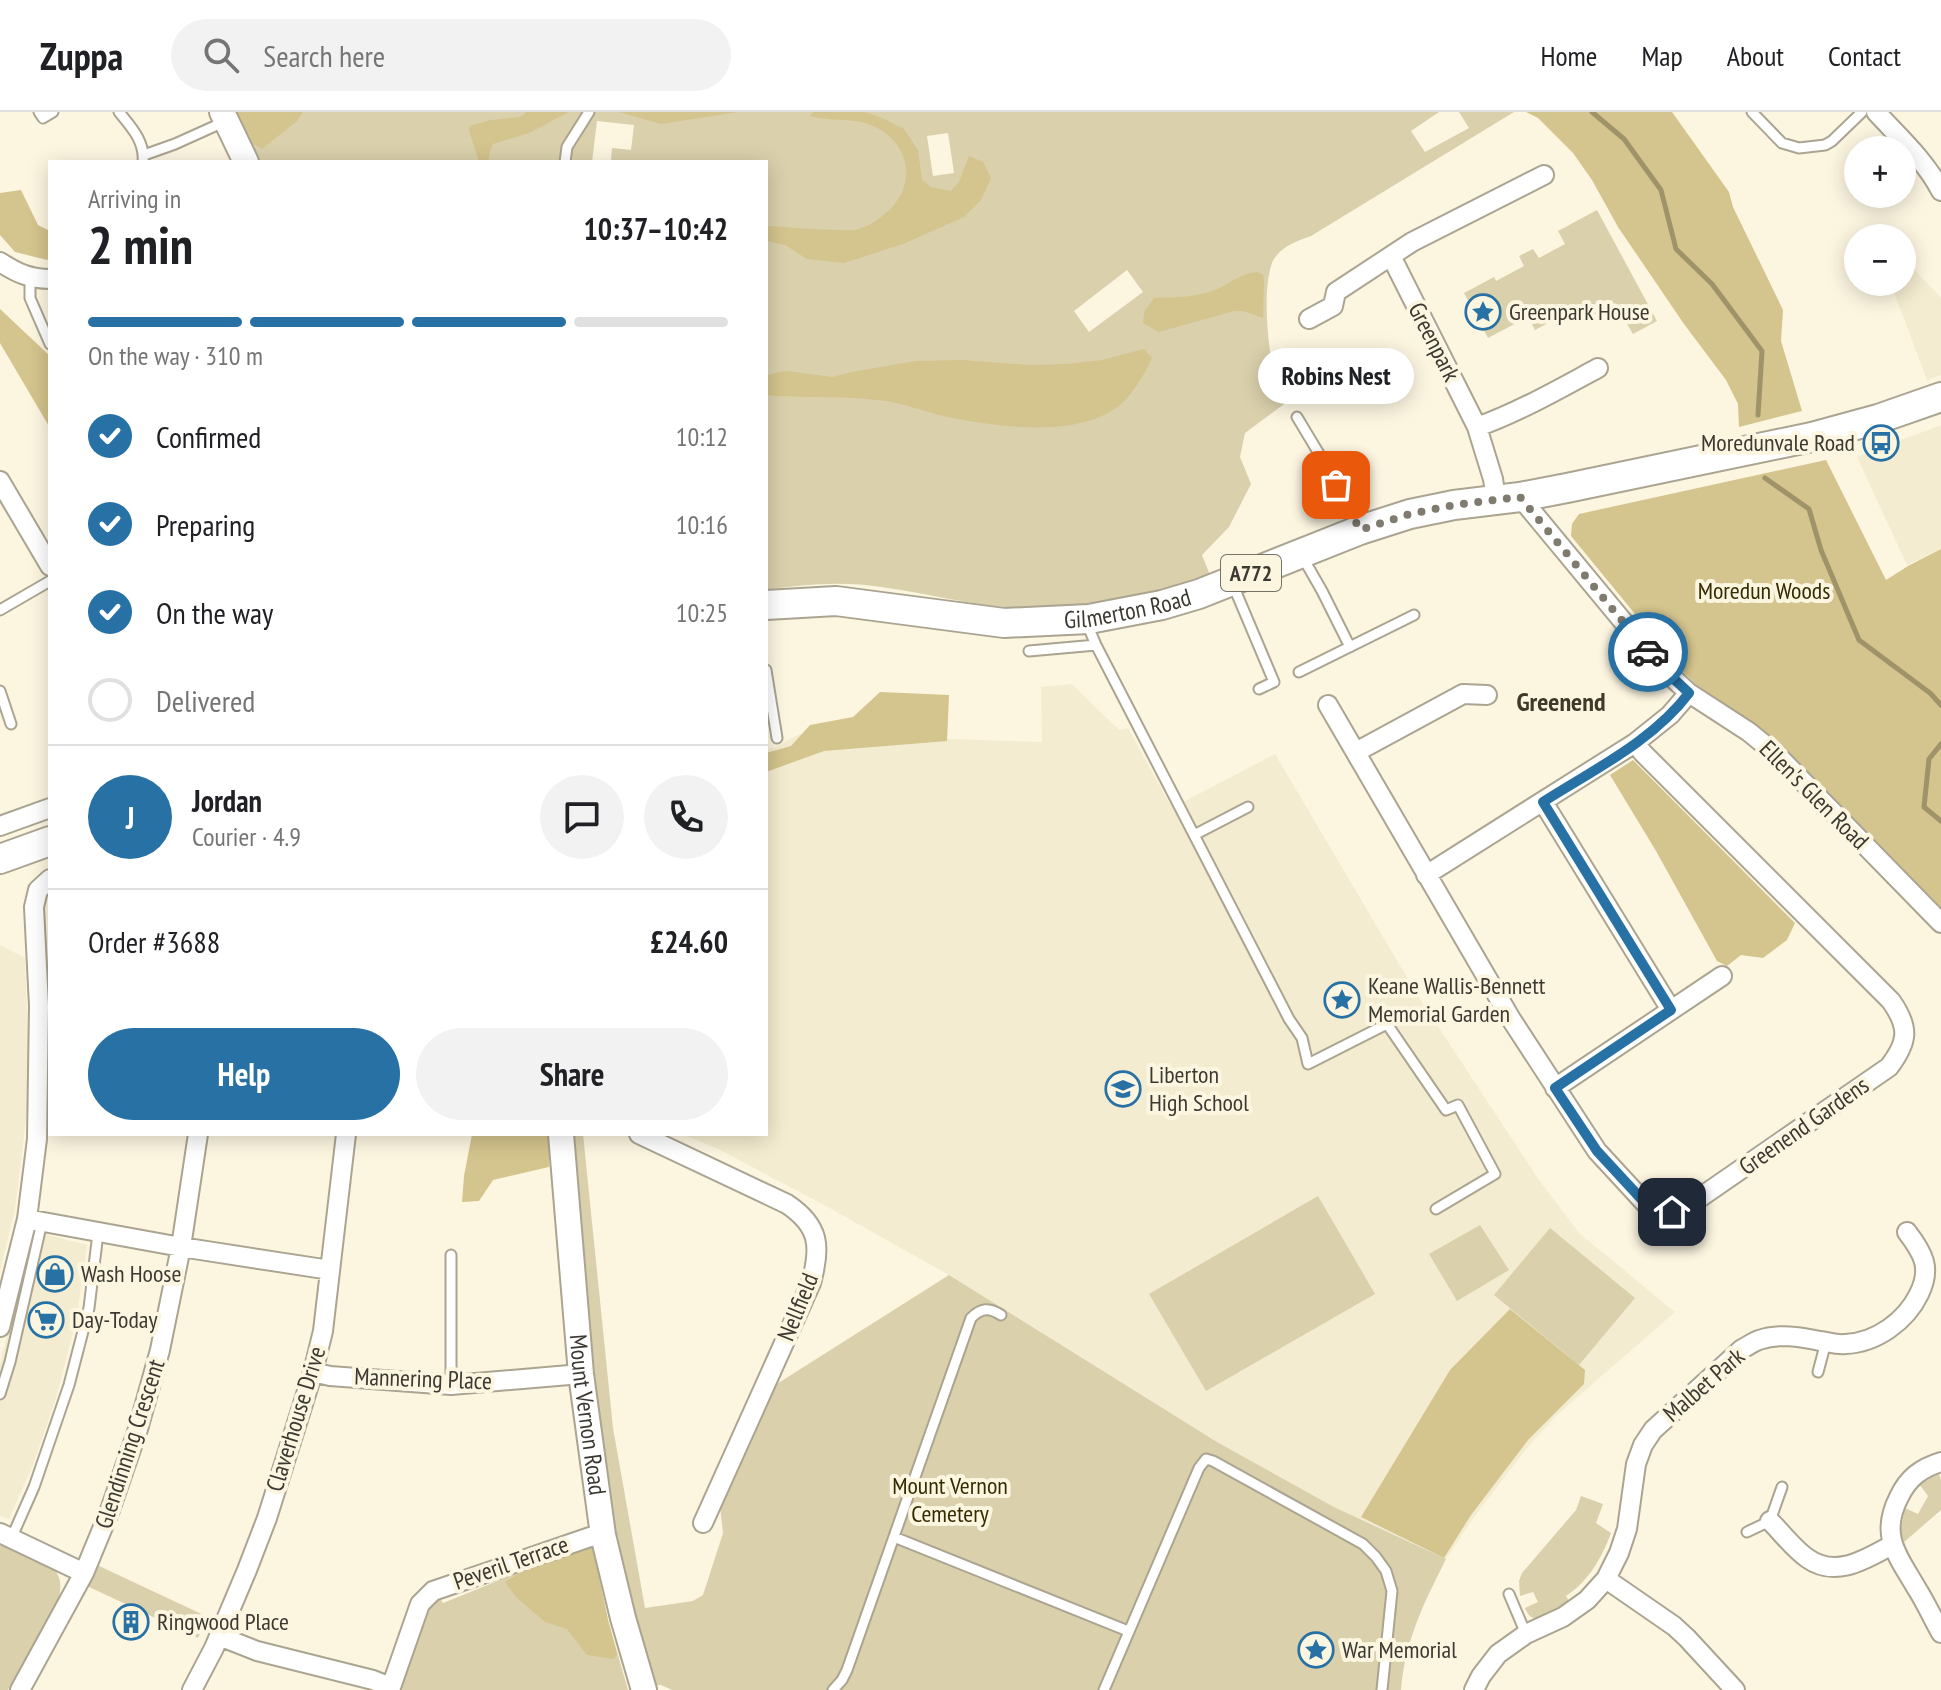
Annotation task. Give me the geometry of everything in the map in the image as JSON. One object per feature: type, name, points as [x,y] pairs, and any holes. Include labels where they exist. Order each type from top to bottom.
[{"type":"main road","name":"Gilmerton Road","points":[[768,605],[836,601],[1092,632],[1410,514],[1567,488],[1812,437],[1939,403]]},
{"type":"main road","points":[[0,859],[48,842]]},
{"type":"street","points":[[1876,112],[1939,180]]},
{"type":"street","points":[[224,117],[245,160]]},
{"type":"street","points":[[1309,319],[1333,306],[1336,292],[1412,242],[1544,175]]},
{"type":"street","name":"Greenpark","points":[[1391,256],[1477,427],[1493,479],[1508,498]]},
{"type":"street","points":[[0,262],[30,278],[48,279]]},
{"type":"street","points":[[1477,427],[1598,368]]},
{"type":"street","points":[[0,481],[48,563]]},
{"type":"street","name":"Ellen's Glen Road","points":[[1508,498],[1660,666],[1689,693],[1749,732],[1776,754],[1941,923]]},
{"type":"street","points":[[1426,875],[1635,743],[1670,715],[1689,693]]},
{"type":"street","points":[[1356,752],[1463,694],[1487,695]]},
{"type":"street","name":"Greenend Gardens","points":[[1328,705],[1511,1019],[1597,1151],[1645,1203],[1659,1211],[1672,1212],[1682,1210],[1889,1067],[1899,1054],[1905,1037],[1904,1025],[1891,1001],[1710,822],[1635,743]]},
{"type":"street","points":[[1543,802],[1671,1010]]},
{"type":"street","points":[[0,826],[48,809]]},
{"type":"street","points":[[0,1327],[34,1220],[44,1007],[34,907],[38,890],[48,880]]},
{"type":"street","points":[[1555,1088],[1722,976]]},
{"type":"street","name":"Glendinning Crescent","points":[[20,1690],[84,1573],[138,1429],[160,1350],[181,1247],[198,1136]]},
{"type":"street","name":"Claverhouse Drive","points":[[192,1690],[219,1636],[267,1518],[313,1372],[323,1331],[346,1136]]},
{"type":"street","name":"Mount Vernon Road","points":[[561,1136],[581,1374],[603,1535],[644,1690]]},
{"type":"street","name":"Nellfield","points":[[643,1136],[787,1204],[800,1213],[816,1235],[816,1265],[811,1283],[703,1523]]},
{"type":"street","points":[[34,1220],[330,1270]]},
{"type":"street","name":"Malbet Park","points":[[1474,1690],[1498,1654],[1526,1634],[1563,1617],[1587,1600],[1606,1579],[1627,1529],[1636,1464],[1643,1445],[1653,1430],[1742,1349],[1759,1340],[1783,1336],[1845,1344],[1864,1341],[1893,1326],[1933,1286],[1925,1261],[1907,1232]]},
{"type":"street","name":"Mannering Place","points":[[313,1372],[451,1385],[581,1374]]},
{"type":"street","points":[[1941,1462],[1913,1476],[1893,1507],[1890,1525],[1892,1545],[1941,1633]]},
{"type":"street","points":[[1770,1521],[1808,1559],[1826,1566],[1842,1568],[1892,1545]]},
{"type":"street","name":"Peveril Terrace","points":[[390,1689],[420,1604],[433,1591],[603,1535]]},
{"type":"street","points":[[6,1536],[84,1573]]},
{"type":"street","points":[[1606,1579],[1674,1626],[1735,1690]]},
{"type":"street","points":[[219,1636],[257,1651],[373,1680],[390,1689]]},
{"type":"lane","points":[[39,112],[43,118],[53,112]]},
{"type":"lane","points":[[119,112],[140,140],[144,158],[224,117]]},
{"type":"lane","points":[[565,160],[567,147],[589,112]]},
{"type":"lane","points":[[1752,112],[1782,143],[1799,148],[1825,145],[1832,141],[1862,112]]},
{"type":"lane","points":[[30,278],[30,298],[48,339]]},
{"type":"lane","points":[[1297,417],[1360,530]]},
{"type":"lane","points":[[1300,553],[1350,647]]},
{"type":"lane","points":[[0,610],[48,582]]},
{"type":"lane","points":[[1232,582],[1274,682],[1259,689]]},
{"type":"lane","points":[[1299,672],[1414,615]]},
{"type":"lane","points":[[1029,651],[1092,632],[1289,1019],[1302,1038],[1308,1064],[1387,1024],[1446,1110],[1458,1105],[1495,1174],[1436,1209]]},
{"type":"lane","points":[[768,682],[777,738]]},
{"type":"lane","points":[[0,691],[11,724]]},
{"type":"lane","points":[[1194,835],[1248,807]]},
{"type":"lane","points":[[0,1394],[10,1362],[34,1220]]},
{"type":"lane","points":[[6,1536],[34,1487],[69,1385],[89,1308],[98,1233]]},
{"type":"lane","points":[[451,1255],[451,1385]]},
{"type":"lane","points":[[833,1690],[847,1670],[971,1318],[979,1310],[992,1309],[1001,1315]]},
{"type":"lane","points":[[1818,1372],[1826,1342]]},
{"type":"lane","points":[[1104,1690],[1199,1468],[1206,1459],[1311,1514],[1363,1544],[1376,1557],[1386,1571],[1392,1591],[1382,1690]]},
{"type":"lane","points":[[1747,1532],[1770,1521],[1782,1487]]},
{"type":"lane","points":[[894,1537],[1128,1631]]},
{"type":"lane","points":[[1509,1594],[1526,1634]]},
{"type":"shaded area","points":[[1916,271],[1941,298],[1941,375],[1927,380],[1895,296],[1916,296]]},
{"type":"shaded area","points":[[1941,425],[1941,549],[1907,565],[1857,457]]},
{"type":"shaded area","name":"Liberton High School","points":[[1072,684],[1119,730],[1128,728],[1172,808],[1275,754],[1418,996],[1539,1180],[1580,1234],[1675,1312],[1557,1415],[1527,1448],[1446,1559],[1334,1507],[1217,1442],[949,1275],[826,1206],[718,1149],[687,1136],[768,1136],[768,749],[799,734],[1042,742],[1041,687]]},
{"type":"shaded area","points":[[0,945],[25,958],[30,1088],[15,1210],[0,1271]]},
{"type":"shaded area","points":[[32,1231],[87,1245],[77,1317],[57,1395],[33,1465],[9,1519],[0,1516],[0,1363]]},
{"type":"green space","points":[[228,112],[303,112],[297,121],[262,149],[240,136]]},
{"type":"green space","points":[[237,112],[1439,112],[1411,131],[1425,152],[1469,128],[1459,112],[1514,112],[1277,254],[1268,281],[1269,343],[1273,366],[1291,399],[1245,433],[1240,457],[1251,484],[1229,527],[1202,555],[1210,575],[1116,600],[1043,609],[984,605],[867,585],[809,585],[768,590],[768,160],[611,160],[612,148],[631,150],[634,125],[597,121],[592,160],[258,160]],"holes":[[[948,133],[954,173],[933,176],[927,136]],[[1127,270],[1143,292],[1089,332],[1074,311]]]},
{"type":"green space","points":[[527,112],[569,112],[529,133],[493,144],[488,160],[478,160],[469,126],[520,117]]},
{"type":"green space","points":[[619,112],[738,112],[661,124]]},
{"type":"green space","points":[[813,112],[865,112],[904,129],[918,150],[922,180],[931,187],[951,191],[959,182],[969,156],[983,162],[991,178],[981,200],[964,217],[903,244],[844,263],[807,259],[785,245],[768,241],[768,226],[822,230],[857,230],[865,227],[893,206],[901,194],[906,168],[896,143],[871,125],[810,116]]},
{"type":"green space","points":[[1526,112],[1672,112],[1729,192],[1733,207],[1783,310],[1781,341],[1802,411],[1739,427],[1738,404],[1726,380],[1618,227],[1592,180],[1573,153],[1538,118]]},
{"type":"green space","points":[[21,190],[38,225],[48,230],[48,259],[15,252],[0,235],[0,193]]},
{"type":"green space","points":[[1597,210],[1657,321],[1633,334],[1615,303],[1580,323],[1572,310],[1535,330],[1528,317],[1488,338],[1464,293],[1524,266],[1519,256],[1533,249],[1539,258],[1565,244],[1558,231]]},
{"type":"green space","points":[[1258,272],[1263,275],[1264,281],[1263,318],[1234,311],[1159,332],[1143,323],[1144,312],[1154,298],[1202,294],[1241,276]]},
{"type":"green space","points":[[0,309],[48,354],[48,425],[0,343]]},
{"type":"green space","points":[[1144,349],[1152,358],[1139,382],[1121,404],[1104,415],[1061,426],[990,424],[868,399],[768,395],[768,375],[787,371],[832,377],[916,361],[963,360],[1028,365],[1102,360]]},
{"type":"green space","name":"Moredun Woods","points":[[1826,460],[1886,580],[1941,549],[1941,909],[1779,744],[1745,717],[1703,691],[1681,670],[1571,536],[1572,524],[1579,514]]},
{"type":"green space","points":[[880,692],[949,695],[947,741],[824,751],[768,771],[768,752],[791,746],[810,725],[853,717]]},
{"type":"green space","points":[[1633,760],[1795,923],[1787,940],[1763,958],[1741,955],[1727,966],[1717,961],[1610,775]]},
{"type":"green space","points":[[472,1136],[549,1136],[549,1167],[493,1180],[479,1201],[462,1202]]},
{"type":"green space","name":"Mount Vernon Cemetery","points":[[583,1136],[613,1428],[645,1608],[693,1601],[703,1595],[723,1533],[720,1506],[772,1387],[949,1275],[1217,1442],[1334,1507],[1446,1559],[1411,1638],[1401,1690],[672,1690],[652,1685],[620,1567],[598,1420],[572,1137]]},
{"type":"green space","points":[[1318,1196],[1375,1294],[1206,1391],[1149,1294]]},
{"type":"green space","points":[[1480,1225],[1509,1270],[1457,1301],[1429,1254]]},
{"type":"green space","points":[[1550,1228],[1635,1298],[1579,1365],[1494,1295]]},
{"type":"green space","points":[[1510,1309],[1585,1370],[1584,1384],[1528,1440],[1471,1515],[1444,1558],[1361,1517],[1450,1370]]},
{"type":"green space","points":[[1939,1474],[1941,1510],[1903,1543],[1900,1533],[1905,1508],[1918,1514],[1928,1496],[1920,1485]]},
{"type":"green space","points":[[1581,1496],[1603,1504],[1596,1523],[1611,1533],[1594,1568],[1566,1596],[1569,1601],[1546,1617],[1534,1618],[1525,1608],[1538,1602],[1533,1592],[1520,1596],[1522,1573],[1576,1510]]},
{"type":"green space","points":[[592,1544],[608,1620],[628,1690],[397,1690],[424,1612],[439,1597],[443,1603],[500,1580],[501,1574]]},
{"type":"green space","points":[[592,1544],[617,1655],[613,1659],[587,1655],[567,1629],[545,1622],[515,1596],[505,1582],[528,1565]]},
{"type":"green space","points":[[0,1545],[56,1571],[60,1586],[58,1602],[8,1690],[0,1690]]},
{"type":"green space","points":[[97,1565],[208,1617],[198,1638],[87,1586]]},
{"type":"waterway","points":[[1592,112],[1624,139],[1661,190],[1676,249],[1712,284],[1762,351],[1758,415]]},
{"type":"waterway","points":[[1765,478],[1809,509],[1821,550],[1859,640],[1930,693],[1941,705]]},
{"type":"waterway","points":[[1941,744],[1929,759],[1924,807],[1941,821]]},
{"type":"way so far","points":[[1336,485],[1360,530],[1410,514],[1520,497],[1648,652]]},
{"type":"place","name":"Greenpark House","points":[[1483,312]]},
{"type":"place","name":"Moredunvale Road","points":[[1881,443]]},
{"type":"place","name":"Robins Nest","points":[[1336,485]]},
{"type":"place","name":"Keane Wallis-Bennett Memorial Garden","points":[[1342,1000]]},
{"type":"place","name":"Liberton High School","points":[[1123,1089]]},
{"type":"place","name":"Wash Hoose","points":[[55,1274]]},
{"type":"place","name":"Day-Today","points":[[46,1320]]},
{"type":"place","name":"Ringwood Place","points":[[131,1622]]},
{"type":"place","name":"War Memorial","points":[[1316,1650]]},
{"type":"district","name":"Greenend","points":[[1561,702]]},
{"type":"route","points":[[1648,652],[1689,693],[1670,715],[1635,743],[1543,802],[1671,1010],[1555,1088],[1597,1151],[1645,1203],[1659,1211],[1672,1212]]}]
